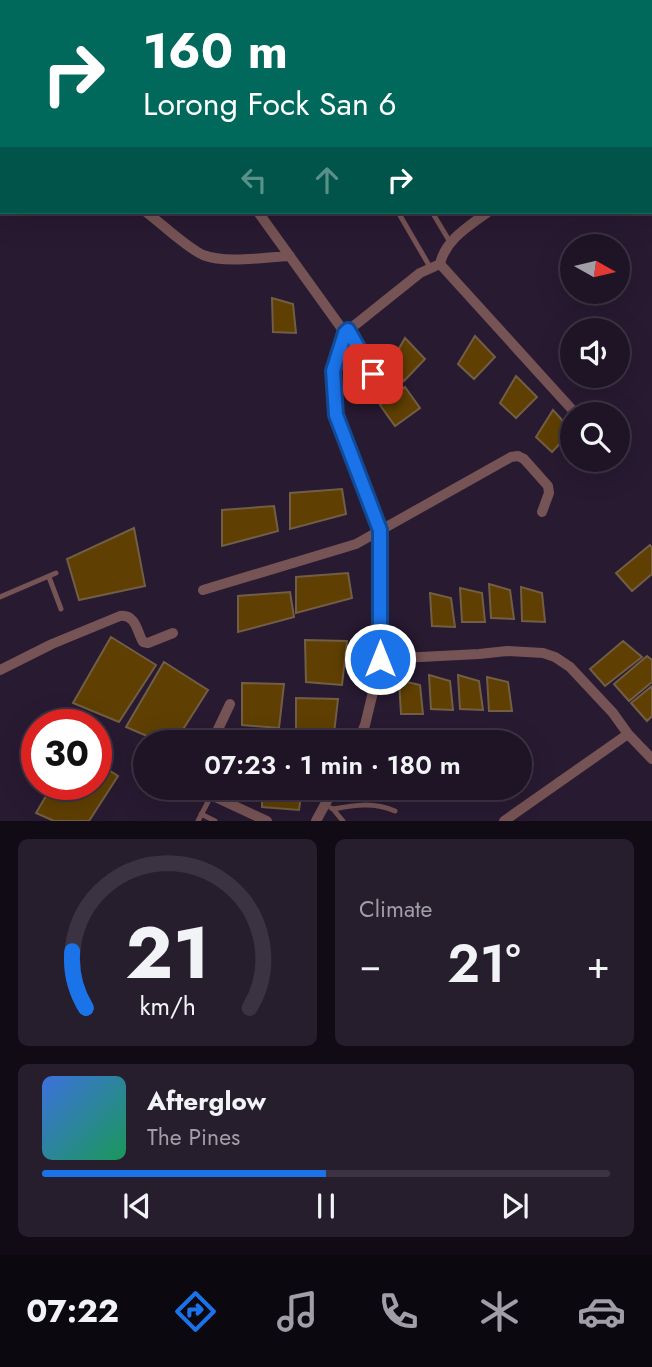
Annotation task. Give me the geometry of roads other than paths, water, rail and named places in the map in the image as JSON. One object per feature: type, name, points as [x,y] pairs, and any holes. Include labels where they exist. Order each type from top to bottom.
[{"type":"street","points":[[149,214],[205,256],[229,259],[290,256]]},
{"type":"street","points":[[259,214],[365,358],[383,397]]},
{"type":"street","points":[[363,730],[380,659],[380,530],[336,415],[333,371],[346,332],[421,273],[435,266],[450,242],[485,214]]},
{"type":"street","points":[[435,266],[565,402]]},
{"type":"street","points":[[203,590],[356,544],[511,457],[524,459],[548,486],[549,493],[541,512]]},
{"type":"street","points":[[0,670],[52,644],[120,616],[131,618],[143,642],[148,643],[173,633]]},
{"type":"street","points":[[380,659],[507,651],[543,653],[555,657],[570,667],[652,759]]},
{"type":"street","points":[[218,730],[230,704]]},
{"type":"street","points":[[504,821],[628,734]]},
{"type":"street","points":[[222,800],[267,821]]},
{"type":"street","points":[[316,821],[328,808],[330,800]]},
{"type":"lane","points":[[399,214],[435,266]]},
{"type":"lane","points":[[433,214],[450,242]]},
{"type":"lane","points":[[0,597],[56,573]]},
{"type":"lane","points":[[49,577],[61,609]]},
{"type":"lane","points":[[208,800],[199,818],[215,821]]},
{"type":"lane","points":[[328,808],[360,804],[384,806],[395,811]]},
{"type":"lane","points":[[328,808],[343,821]]}]
